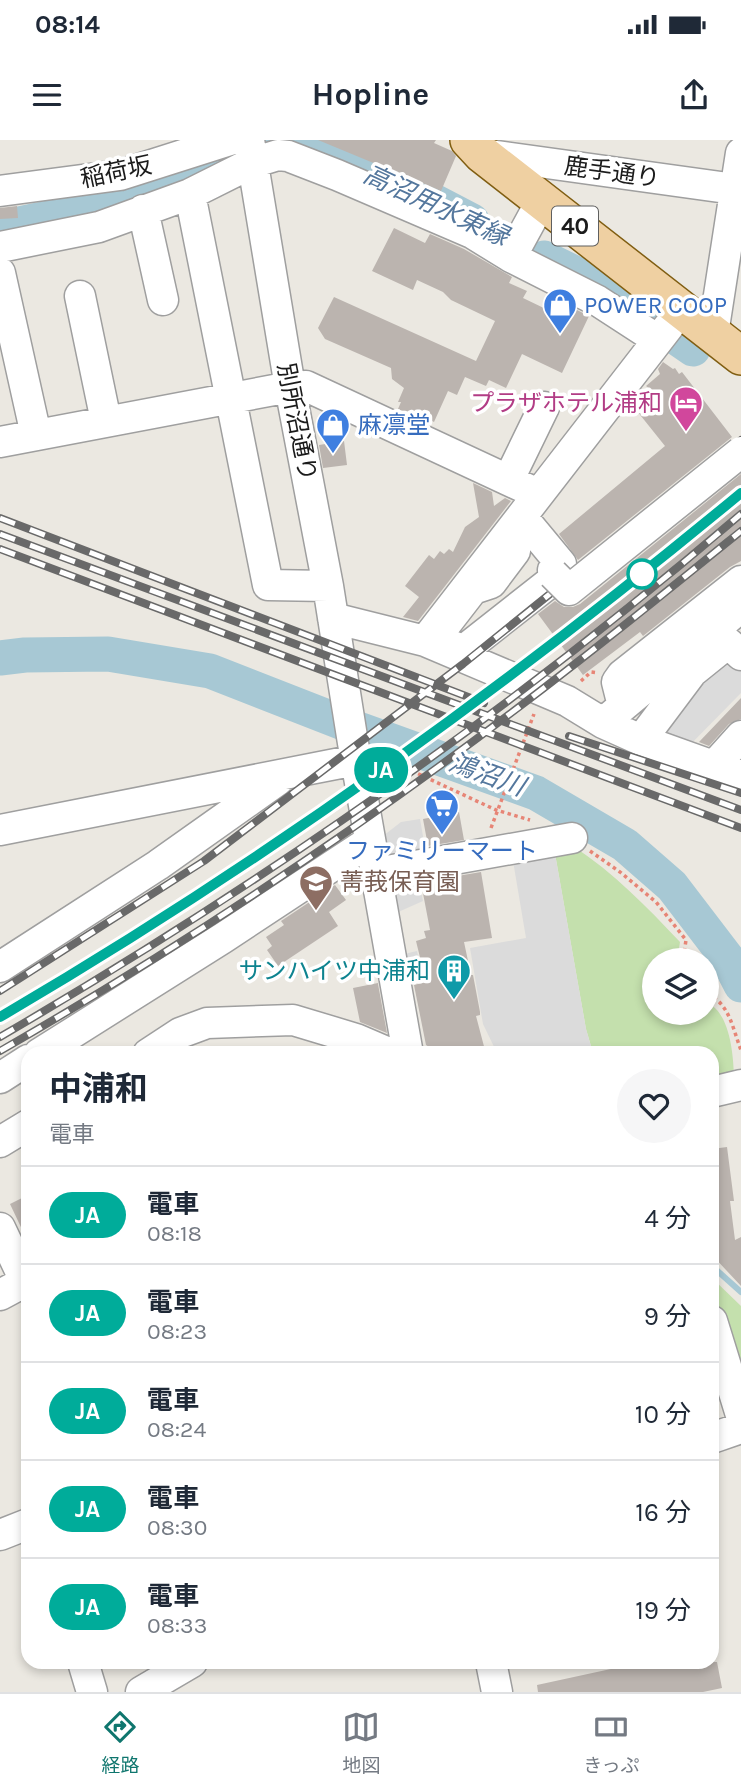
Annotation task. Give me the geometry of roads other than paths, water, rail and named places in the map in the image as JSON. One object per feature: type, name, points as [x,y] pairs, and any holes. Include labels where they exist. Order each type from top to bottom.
[{"type":"main road","name":"40","points":[[476,147],[542,200],[613,295],[667,328],[727,345]]},
{"type":"street","name":"鹿手通り","points":[[476,147],[738,189]]},
{"type":"street","points":[[0,247],[99,227],[190,194],[246,148],[288,156],[337,174],[472,233],[516,246],[613,295]]},
{"type":"street","name":"稲荷坂","points":[[0,191],[120,175],[246,148]]},
{"type":"street","name":"別所沼通り","points":[[246,148],[328,586],[354,749]]},
{"type":"street","points":[[727,345],[741,153]]},
{"type":"street","points":[[190,194],[268,585],[328,586]]},
{"type":"street","points":[[516,246],[542,200]]},
{"type":"street","points":[[143,210],[163,300]]},
{"type":"street","points":[[0,273],[36,435]]},
{"type":"street","points":[[80,296],[106,421]]},
{"type":"street","points":[[425,642],[667,328]]},
{"type":"street","points":[[0,442],[306,386],[538,494]]},
{"type":"street","points":[[509,479],[544,407]]},
{"type":"street","points":[[553,574],[569,590],[741,452]]},
{"type":"street","points":[[613,714],[741,580]]},
{"type":"street","points":[[693,632],[741,607]]},
{"type":"street","points":[[333,618],[425,642],[568,701],[613,714],[641,740],[728,771],[741,736]]},
{"type":"street","points":[[641,740],[692,672],[728,643],[741,655]]},
{"type":"street","points":[[0,830],[286,773],[354,749],[407,1046]]},
{"type":"street","points":[[0,967],[158,865],[286,773]]},
{"type":"street","points":[[376,873],[572,838]]},
{"type":"street","points":[[52,1046],[370,841]]},
{"type":"street","points":[[160,1046],[180,1033],[207,1023],[293,1020],[356,1038],[374,1046]]},
{"type":"street","points":[[0,1078],[21,1064]]},
{"type":"street","points":[[719,1090],[741,1085]]},
{"type":"street","points":[[0,1142],[21,1129]]},
{"type":"street","points":[[0,1228],[20,1286]]},
{"type":"street","points":[[719,1344],[741,1415]]},
{"type":"street","points":[[719,1436],[741,1429]]},
{"type":"street","points":[[0,1535],[21,1527]]},
{"type":"street","points":[[85,1669],[92,1692]]},
{"type":"street","points":[[141,1692],[180,1669]]},
{"type":"street","points":[[492,1669],[497,1692]]},
{"type":"waterway","name":"高沼用水東縁","points":[[0,229],[86,210],[225,157],[269,144],[288,142],[295,142],[428,198],[472,221]]},
{"type":"waterway","name":"高沼用水東縁","points":[[544,258],[603,287],[693,349]]},
{"type":"waterway","name":"鴻沼川","points":[[0,658],[108,654],[210,671],[361,730],[536,793],[625,845],[672,886],[727,958],[741,985]]},
{"type":"waterway","points":[[719,1272],[741,1292]]},
{"type":"railway","points":[[0,991],[204,861],[463,664],[741,440]]},
{"type":"railway","points":[[0,1017],[194,898],[381,770],[564,635],[741,493]]},
{"type":"railway","points":[[0,1037],[194,919],[382,792],[565,657],[741,514]]},
{"type":"railway","points":[[0,518],[484,703]]},
{"type":"railway","points":[[0,1051],[224,914],[369,816],[511,713],[741,531]]},
{"type":"railway","points":[[0,534],[741,810]]},
{"type":"railway","points":[[0,549],[741,828]]},
{"type":"railway","points":[[569,736],[741,793]]},
{"type":"train","name":"JA","points":[[0,1017],[204,891],[296,830],[489,694],[741,493]]},
{"type":"place","name":"POWER COOP","points":[[560,335]]},
{"type":"place","name":"プラザホテル浦和","points":[[686,433]]},
{"type":"place","name":"麻凛堂","points":[[333,455]]},
{"type":"place","name":"ファミリーマート","points":[[442,836]]},
{"type":"place","name":"菁莪保育園","points":[[316,912]]},
{"type":"place","name":"サンハイツ中浦和","points":[[454,1001]]}]
